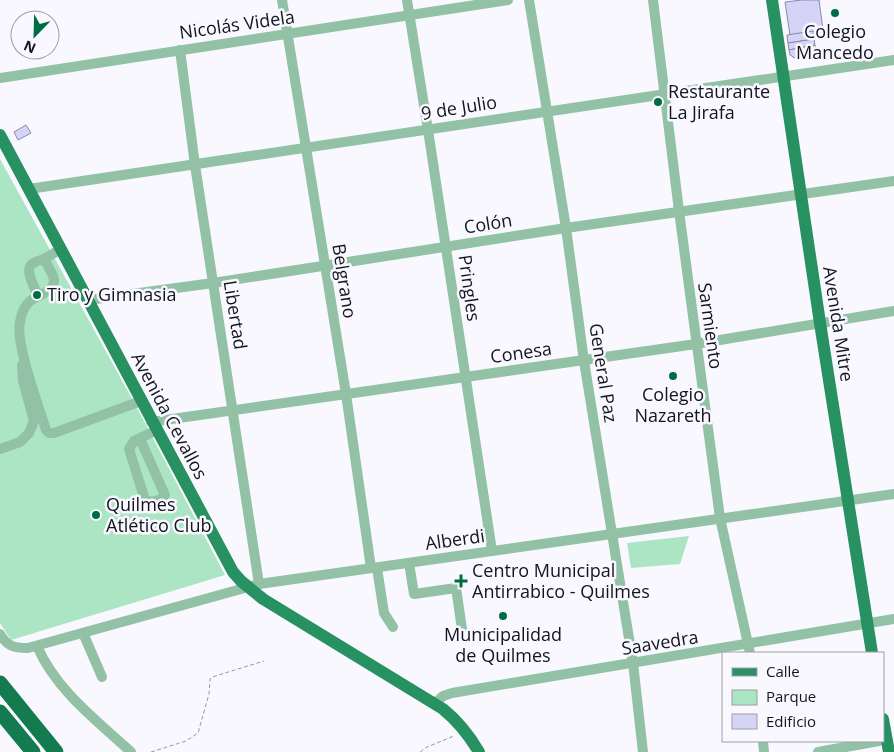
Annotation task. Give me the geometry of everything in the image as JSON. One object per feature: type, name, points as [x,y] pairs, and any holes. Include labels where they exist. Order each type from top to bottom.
[{"type":"highway","points":[[0,683],[56,752]]},
{"type":"highway","points":[[0,712],[33,752]]},
{"type":"main road","name":"Avenida Mitre","points":[[772,0],[872,652]]},
{"type":"main road","name":"Avenida Cevallos","points":[[0,135],[233,572],[253,585],[263,598],[450,715],[466,730],[480,752]]},
{"type":"main road","points":[[884,727],[886,742]]},
{"type":"street","name":"Belgrano","points":[[282,0],[374,568],[384,613],[393,627]]},
{"type":"street","name":"Pringles","points":[[407,0],[492,551]]},
{"type":"street","name":"Nicolás Videla","points":[[0,78],[508,0]]},
{"type":"street","name":"General Paz","points":[[529,0],[566,228],[584,361],[633,663],[643,752]]},
{"type":"street","name":"Sarmiento","points":[[653,0],[720,518],[749,649]]},
{"type":"street","name":"Libertad","points":[[180,50],[195,165],[232,409],[253,585]]},
{"type":"street","name":"9 de Julio","points":[[29,189],[894,60]]},
{"type":"street","name":"Colón","points":[[88,300],[213,283],[679,211],[894,181]]},
{"type":"street","points":[[38,296],[29,268],[61,249]]},
{"type":"street","points":[[0,449],[20,442],[29,433],[34,421],[23,381],[19,325],[22,313],[28,302],[49,290],[53,284],[54,278],[44,259]]},
{"type":"street","name":"Conesa","points":[[140,439],[154,426],[232,409],[584,361],[894,311]]},
{"type":"street","points":[[20,339],[46,430],[49,432],[54,433],[141,401]]},
{"type":"street","points":[[140,439],[165,495],[163,498],[152,501],[145,500],[129,449],[134,441],[140,439]]},
{"type":"street","name":"Alberdi","points":[[32,647],[253,585],[894,494]]},
{"type":"street","points":[[409,562],[414,594],[456,588],[462,629]]},
{"type":"street","name":"Saavedra","points":[[724,652],[749,649],[894,619]]},
{"type":"street","points":[[83,633],[102,677]]},
{"type":"street","points":[[0,634],[9,646],[14,648],[32,647],[65,691],[131,752]]},
{"type":"street","name":"Saavedra","points":[[434,704],[443,696],[452,693],[633,663],[722,652]]},
{"type":"street","points":[[818,752],[886,742]]},
{"type":"path","points":[[151,752],[186,741],[198,733],[212,677],[264,661]]},
{"type":"path","points":[[420,752],[466,730]]},
{"type":"green space","name":"Quilmes Atlético Club","points":[[0,159],[136,406],[225,575],[11,640],[0,623]]},
{"type":"green space","points":[[689,536],[680,564],[631,568],[627,543]]},
{"type":"building","points":[[819,0],[823,30],[790,35],[785,2]]},
{"type":"building","points":[[813,31],[814,39],[788,43],[787,35]]},
{"type":"building","points":[[814,39],[815,45],[789,50],[788,43]]},
{"type":"building","points":[[815,45],[817,54],[795,58],[790,55],[789,50]]},
{"type":"building","points":[[26,125],[31,133],[18,140],[14,132]]},
{"type":"place","name":"Colegio Mancedo","points":[[835,13]]},
{"type":"place","name":"Restaurante La Jirafa","points":[[658,102]]},
{"type":"place","name":"Tiro y Gimnasia","points":[[37,295]]},
{"type":"place","name":"Colegio Nazareth","points":[[673,376]]},
{"type":"place","name":"Quilmes Atlético Club","points":[[96,515]]},
{"type":"place","name":"Centro Municipal Antirrabico - Quilmes","points":[[461,581]]},
{"type":"place","name":"Municipalidad de Quilmes","points":[[503,616]]}]
